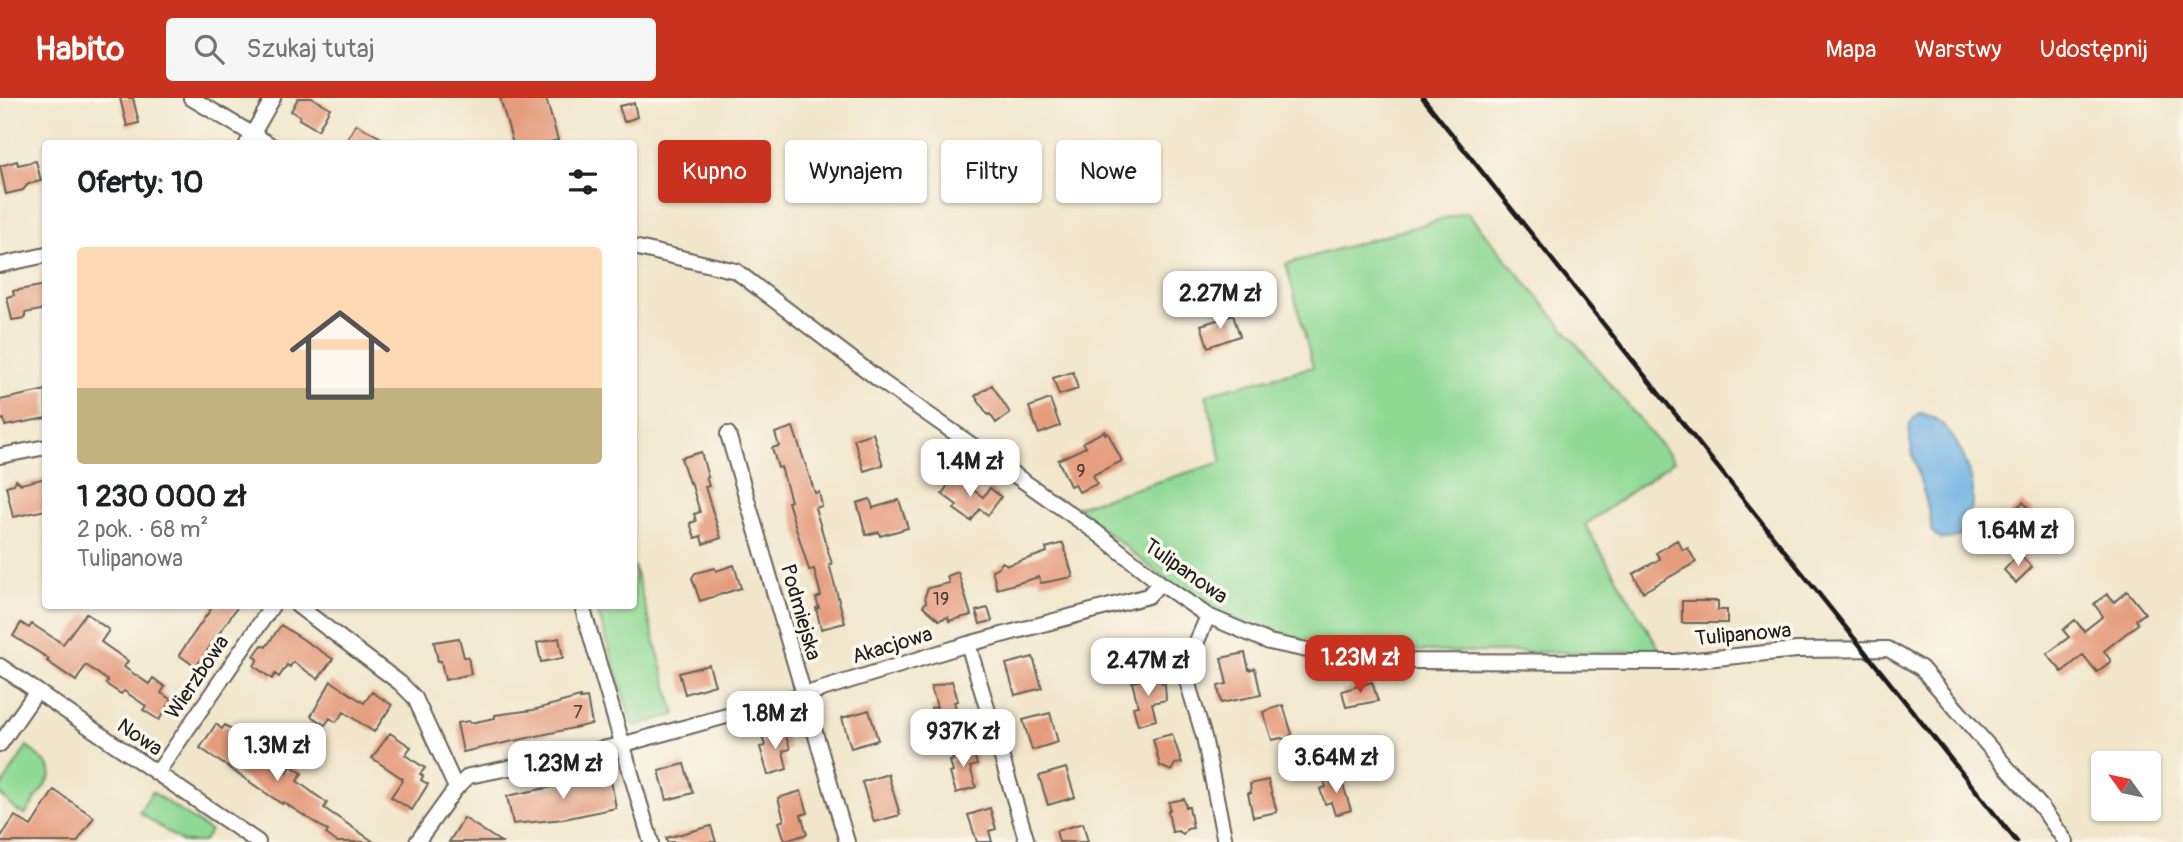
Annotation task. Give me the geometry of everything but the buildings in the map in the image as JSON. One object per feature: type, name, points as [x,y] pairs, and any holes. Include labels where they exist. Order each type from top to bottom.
[{"type":"street","points":[[191,98],[250,139],[273,98]]},
{"type":"street","name":"Tulipanowa","points":[[637,248],[736,271],[882,382],[1096,532],[1160,583],[1208,616],[1269,642],[1307,650],[1407,661],[1675,662],[1797,650],[1888,649],[1921,668],[2042,808],[2066,842]]},
{"type":"street","points":[[0,265],[42,256]]},
{"type":"street","name":"Podmiejska","points":[[728,434],[847,842]]},
{"type":"street","points":[[0,456],[42,448]]},
{"type":"street","name":"Akacjowa","points":[[417,842],[456,788],[469,776],[621,745],[803,695],[968,644],[1148,596],[1160,583]]},
{"type":"street","name":"Wierzbowa","points":[[157,773],[270,609]]},
{"type":"street","points":[[302,609],[400,683],[415,698],[456,788]]},
{"type":"street","points":[[583,609],[651,842]]},
{"type":"street","points":[[1208,616],[1184,671],[1204,737],[1225,842]]},
{"type":"street","points":[[968,644],[1027,842]]},
{"type":"street","name":"Nowa","points":[[0,666],[258,842]]},
{"type":"street","points":[[0,744],[37,691]]},
{"type":"green space","points":[[1467,212],[1674,461],[1585,525],[1661,652],[1452,652],[1365,648],[1281,636],[1202,609],[1076,507],[1222,462],[1206,394],[1313,367],[1286,264]]},
{"type":"green space","points":[[637,577],[675,715],[633,726],[597,609],[637,609]]},
{"type":"green space","points":[[27,746],[49,766],[51,776],[25,815],[0,794],[0,789]]},
{"type":"green space","points":[[152,792],[210,831],[203,842],[182,842],[139,812]]},
{"type":"water","points":[[1918,413],[1940,422],[1949,432],[1963,456],[1972,482],[1971,510],[1962,535],[1953,538],[1945,539],[1931,531],[1909,431],[1911,422]]},
{"type":"railway","points":[[1423,98],[2017,842]]}]
